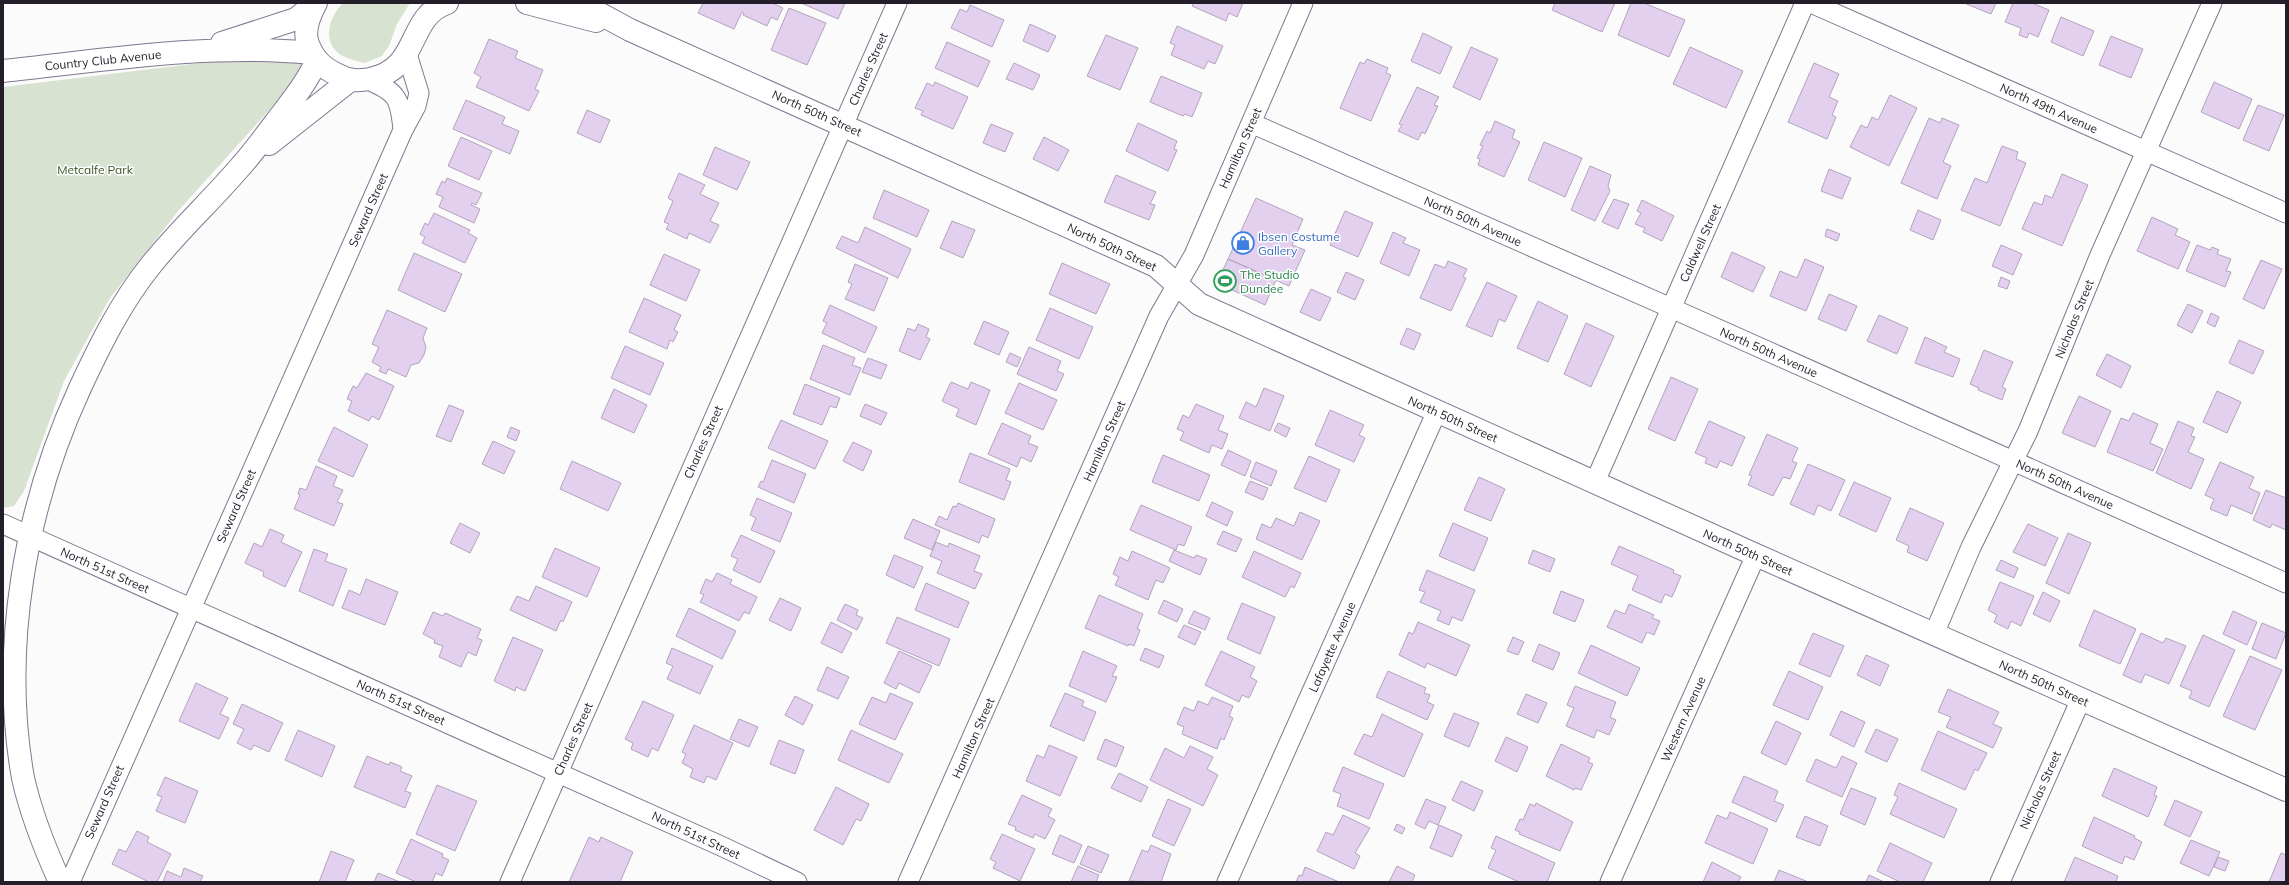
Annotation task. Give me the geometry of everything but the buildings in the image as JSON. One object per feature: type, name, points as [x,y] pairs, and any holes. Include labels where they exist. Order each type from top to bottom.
[{"type":"street","points":[[242,166],[357,80],[381,76],[394,70],[407,54],[418,29],[428,15],[447,3]]},
{"type":"street","name":"North 50th Street","points":[[527,3],[630,30]]},
{"type":"street","name":"North 50th Street","points":[[580,3],[630,30],[1156,266],[1199,304],[1756,555],[2081,699],[2285,787]]},
{"type":"street","name":"Charles Street","points":[[510,882],[897,3]]},
{"type":"street","name":"Hamilton Street","points":[[908,882],[1159,316],[1194,255],[1303,3]]},
{"type":"street","name":"Caldwell Street","points":[[1595,482],[1805,3]]},
{"type":"street","name":"North 49th Avenue","points":[[1812,3],[2286,213]]},
{"type":"street","name":"Nicholas Street","points":[[1934,634],[1971,547],[2015,461],[2100,255],[2212,3]]},
{"type":"street","points":[[316,4],[306,29],[307,42],[314,57],[357,80]]},
{"type":"street","name":"Country Club Avenue","points":[[203,50],[296,19],[316,4]]},
{"type":"street","name":"Country Club Avenue","points":[[3,71],[203,50],[274,50],[314,57]]},
{"type":"street","name":"Seward Street","points":[[70,882],[403,130],[416,106],[419,93],[407,54]]},
{"type":"street","points":[[60,882],[35,821],[23,778],[15,725],[12,675],[14,634],[20,584],[36,504],[66,417],[113,320],[151,265],[191,218],[242,166],[298,94],[314,57]]},
{"type":"street","name":"Seward Street","points":[[357,80],[386,87],[397,97],[401,107],[403,130]]},
{"type":"street","name":"North 50th Avenue","points":[[1251,123],[1671,308],[2286,583]]},
{"type":"street","name":"Lafayette Avenue","points":[[1227,882],[1437,411]]},
{"type":"street","name":"North 51st Street","points":[[3,524],[558,772],[797,882]]},
{"type":"street","name":"Western Avenue","points":[[1610,882],[1756,555]]},
{"type":"street","name":"Nicholas Street","points":[[2000,882],[2081,699]]},
{"type":"green space","points":[[343,3],[410,3],[397,24],[389,46],[382,56],[365,63],[341,55],[335,50],[331,43],[329,29],[331,22],[334,15]]},
{"type":"green space","name":"Metcalfe Park","points":[[266,55],[294,57],[304,65],[301,75],[179,210],[110,298],[64,381],[24,491],[14,506],[3,508],[3,87]]},
{"type":"place","name":"Ibsen Costume Gallery","points":[[1243,243]]},
{"type":"place","name":"The Studio Dundee","points":[[1225,281]]}]
